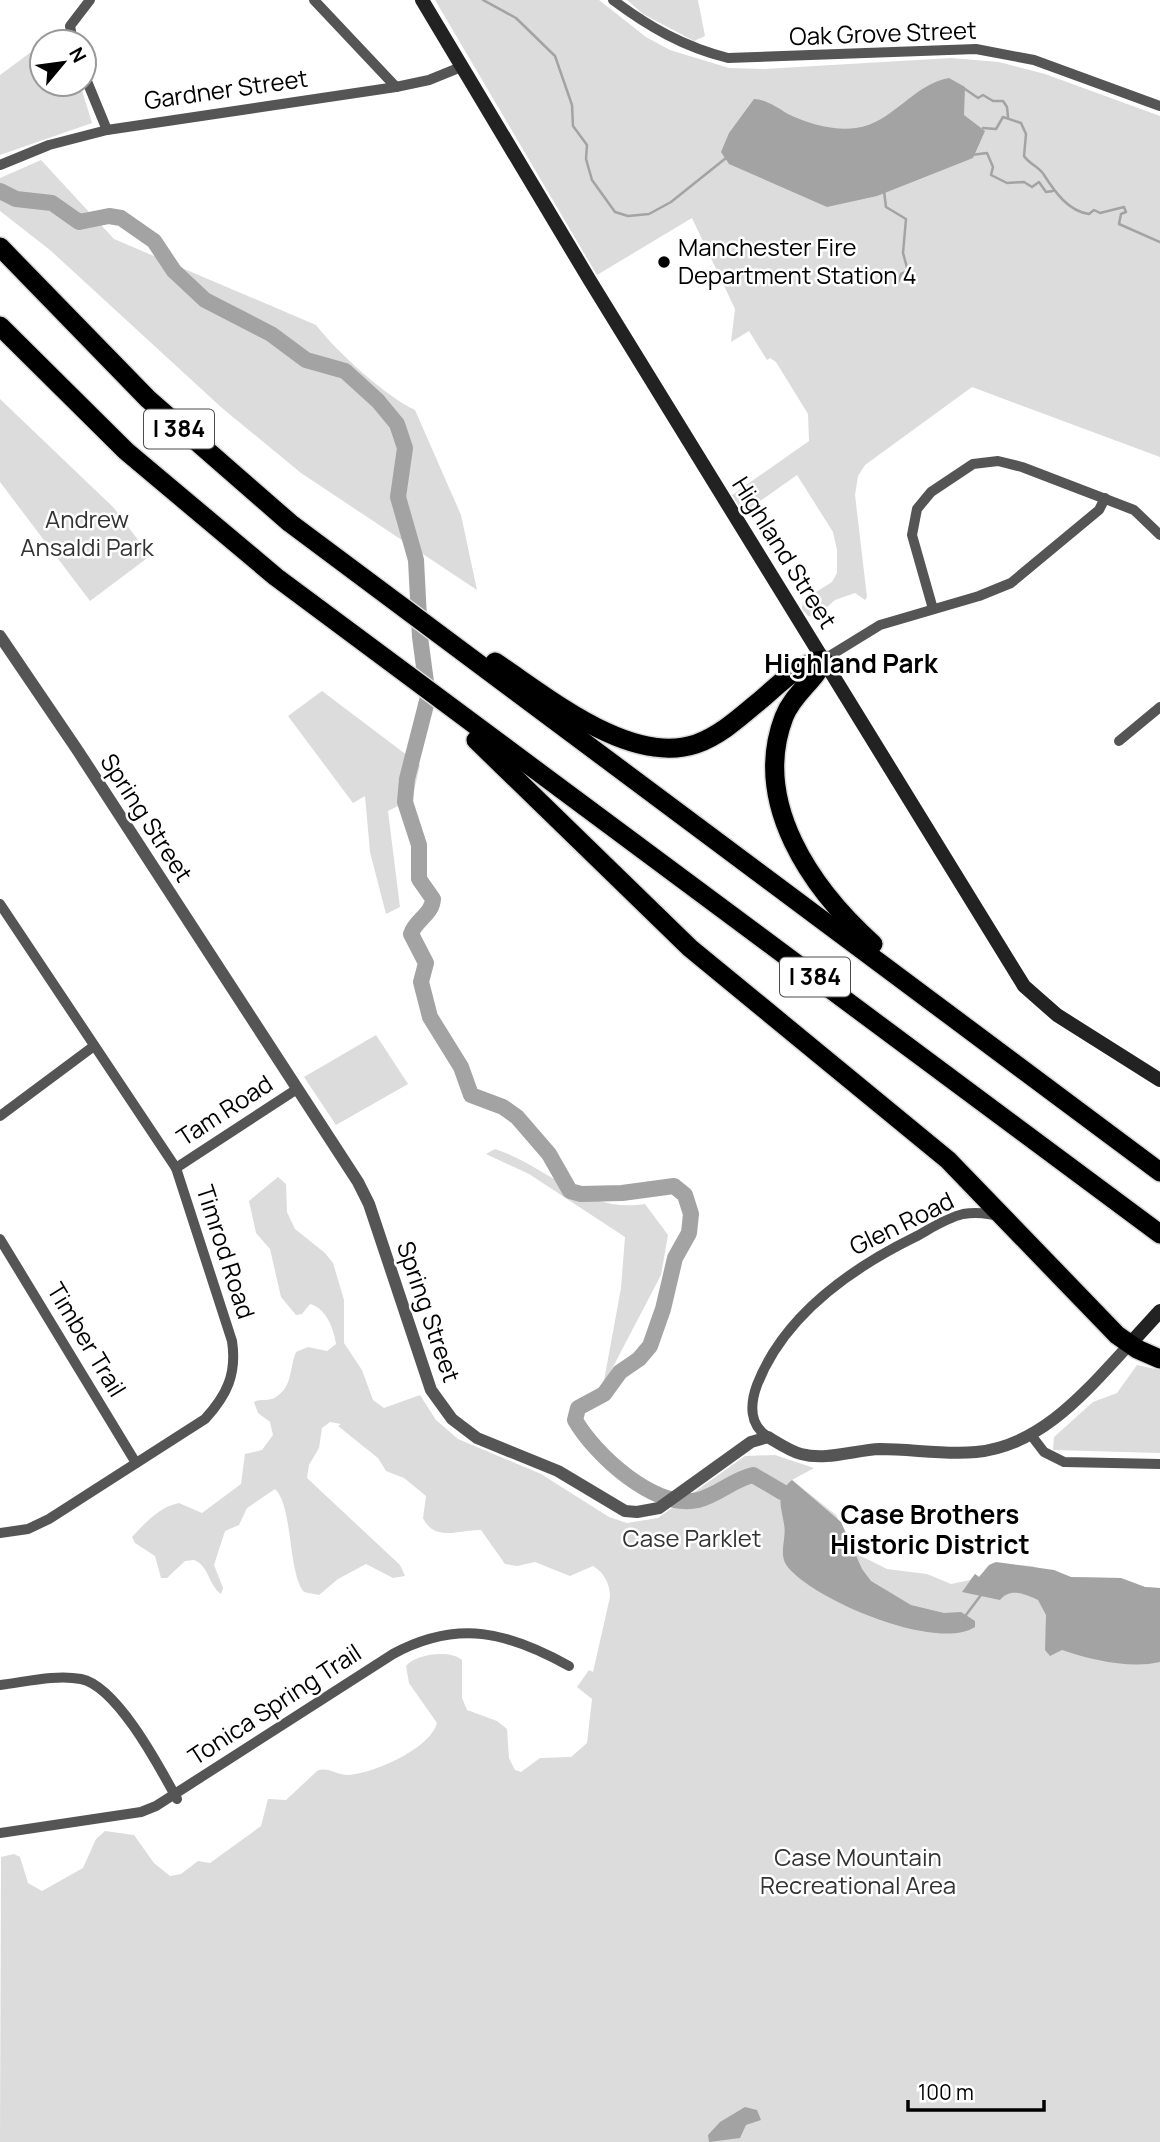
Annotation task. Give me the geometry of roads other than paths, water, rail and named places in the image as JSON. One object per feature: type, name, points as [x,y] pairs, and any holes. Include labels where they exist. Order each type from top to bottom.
[{"type":"highway","name":"I 384","points":[[0,247],[98,352],[183,432],[289,523],[406,611],[431,619],[465,648],[1160,1172]]},
{"type":"highway","name":"I 384","points":[[0,326],[89,416],[182,500],[268,570],[410,677],[436,707],[469,728],[1160,1234]]},
{"type":"highway","points":[[465,648],[605,732],[627,742],[655,749],[687,747],[714,736],[803,666],[823,660]]},
{"type":"highway","points":[[823,660],[820,670],[792,701],[780,731],[776,775],[785,821],[805,866],[828,898],[940,1007]]},
{"type":"highway","points":[[469,728],[682,941],[929,1142],[1010,1221],[1129,1345],[1160,1359]]},
{"type":"main road","name":"Highland Street","points":[[422,0],[1024,986],[1056,1015],[1160,1080]]},
{"type":"main road","points":[[1129,1345],[1160,1311]]},
{"type":"street","points":[[70,28],[90,0]]},
{"type":"street","points":[[314,0],[396,87]]},
{"type":"street","name":"Oak Grove Street","points":[[614,0],[666,36],[697,51],[728,58],[976,49],[1034,60],[1160,106]]},
{"type":"street","name":"Gardner Street","points":[[0,165],[107,130],[396,87],[429,80],[461,67]]},
{"type":"street","points":[[94,98],[107,130]]},
{"type":"street","points":[[933,609],[912,535],[917,509],[931,492],[973,464],[998,461],[1010,464],[1105,498],[1134,510],[1160,535]]},
{"type":"street","points":[[823,660],[880,625],[979,596],[1011,583],[1099,510],[1105,498]]},
{"type":"street","name":"Spring Street","points":[[0,636],[297,1088],[369,1204],[431,1390],[446,1412],[477,1438],[558,1471],[625,1511],[651,1511],[751,1442],[768,1437]]},
{"type":"street","points":[[1119,741],[1160,707]]},
{"type":"street","name":"Timrod Road","points":[[0,904],[176,1168],[232,1341],[235,1362],[231,1383],[220,1403],[205,1419],[49,1519],[28,1529],[0,1533]]},
{"type":"street","points":[[0,1116],[94,1046]]},
{"type":"street","name":"Tam Road","points":[[176,1168],[297,1088]]},
{"type":"street","name":"Glen Road","points":[[768,1437],[759,1431],[752,1412],[754,1394],[763,1371],[783,1340],[822,1296],[870,1259],[963,1215],[988,1214],[1010,1221]]},
{"type":"street","name":"Timber Trail","points":[[0,1239],[136,1463]]},
{"type":"street","points":[[768,1437],[801,1454],[821,1456],[881,1449],[978,1452],[1031,1436],[1081,1396],[1129,1345]]},
{"type":"street","points":[[1031,1436],[1044,1452],[1064,1462],[1160,1464]]},
{"type":"street","name":"Tonica Spring Trail","points":[[0,1833],[141,1812],[176,1796],[393,1654],[427,1638],[459,1633],[510,1638],[569,1666]]},
{"type":"street","points":[[0,1685],[62,1678],[82,1679],[101,1689],[120,1710],[176,1796]]},
{"type":"waterway","points":[[483,0],[516,18],[555,56],[572,105],[573,126],[587,145],[586,159],[592,180],[615,212],[628,216],[649,214],[671,202],[726,158]]},
{"type":"waterway","points":[[965,89],[978,98],[983,95],[993,101],[1003,101],[1008,117]]},
{"type":"waterway","points":[[983,128],[996,129],[1003,117],[1021,123],[1026,134],[1024,156],[1042,172],[1068,205],[1089,214],[1094,210],[1100,213],[1124,207],[1126,212],[1121,214],[1119,224],[1160,242]]},
{"type":"waterway","points":[[971,155],[987,153],[993,167],[991,175],[1007,183],[1024,182],[1032,187],[1039,182],[1046,192],[1053,191]]},
{"type":"waterway","points":[[0,191],[16,199],[52,203],[79,222],[109,216],[121,218],[154,241],[174,271],[205,300],[271,334],[306,360],[345,371],[378,401],[397,424],[405,448],[398,497],[416,560],[420,637],[428,697],[407,779],[405,802],[419,845],[419,879],[433,899],[430,909],[411,934],[426,963],[421,982],[430,1017],[461,1067],[471,1095],[503,1107],[517,1117],[549,1154],[570,1191],[581,1194],[622,1193],[674,1186],[685,1195],[691,1214],[689,1233],[675,1258],[663,1309],[650,1346],[639,1359],[620,1372],[604,1394],[578,1408],[575,1420],[611,1463],[628,1477],[663,1497],[681,1501],[698,1500],[753,1475],[782,1492]]},
{"type":"waterway","points":[[884,191],[886,207],[906,219],[903,253],[908,271],[901,274],[897,285]]},
{"type":"waterway","points":[[966,1615],[981,1595]]},
{"type":"place","name":"Manchester Fire Department Station 4","points":[[664,262]]},
{"type":"district","name":"Highland Park","points":[[851,664]]},
{"type":"district","name":"Case Brothers Historic District","points":[[930,1530]]},
{"type":"park label","name":"Andrew Ansaldi Park","points":[[87,534]]},
{"type":"park label","name":"Case Parklet","points":[[692,1539]]},
{"type":"park label","name":"Case Mountain Recreational Area","points":[[858,1872]]}]
